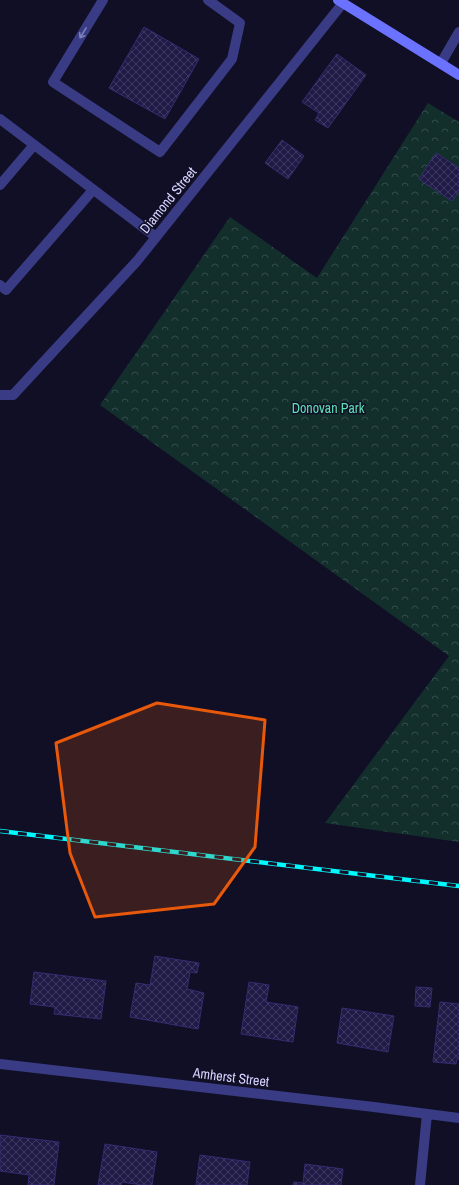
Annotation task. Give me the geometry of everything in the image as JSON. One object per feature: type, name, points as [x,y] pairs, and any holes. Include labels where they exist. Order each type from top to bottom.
[{"type":"main road","points":[[341,2],[459,75]]},
{"type":"street","points":[[103,0],[52,82],[160,152],[232,59],[240,23],[208,0]]},
{"type":"street","name":"Diamond Street","points":[[0,395],[12,395],[137,261],[341,2]]},
{"type":"street","points":[[441,63],[459,32]]},
{"type":"street","points":[[0,119],[156,237]]},
{"type":"street","points":[[0,186],[34,145]]},
{"type":"street","points":[[0,285],[6,290],[93,190]]},
{"type":"street","name":"Amherst Street","points":[[0,1064],[459,1118]]},
{"type":"street","points":[[420,1185],[427,1114]]},
{"type":"highlighted area","points":[[157,703],[265,720],[255,847],[214,904],[95,917],[70,853],[56,743]]},
{"type":"green space","name":"Donovan Park","points":[[428,103],[459,122],[459,842],[325,823],[449,656],[100,405],[230,217],[317,278]]},
{"type":"building","points":[[144,27],[199,59],[165,119],[109,88]]},
{"type":"building","points":[[337,54],[366,75],[328,128],[315,120],[319,113],[302,102]]},
{"type":"building","points":[[282,140],[304,156],[288,179],[265,163]]},
{"type":"building","points":[[436,153],[459,168],[459,191],[452,201],[419,179]]},
{"type":"building","points":[[155,956],[199,963],[197,973],[190,972],[187,989],[204,993],[198,1029],[130,1017],[136,983],[150,985]]},
{"type":"building","points":[[34,972],[106,981],[101,1019],[54,1014],[55,1007],[30,1004]]},
{"type":"building","points":[[249,982],[269,985],[266,1002],[298,1007],[293,1042],[241,1034]]},
{"type":"building","points":[[416,987],[432,988],[430,1007],[415,1006]]},
{"type":"building","points":[[440,1002],[459,1004],[459,1059],[457,1059],[456,1064],[433,1062]]},
{"type":"building","points":[[342,1008],[394,1016],[388,1052],[337,1043]]},
{"type":"building","points":[[0,1135],[59,1142],[54,1185],[28,1185],[29,1175],[0,1171]]},
{"type":"building","points":[[105,1144],[157,1152],[152,1185],[122,1182],[121,1185],[98,1185]]},
{"type":"building","points":[[200,1155],[250,1162],[247,1185],[196,1185]]},
{"type":"building","points":[[305,1164],[343,1169],[341,1185],[293,1185],[294,1182],[303,1183]]},
{"type":"railway","points":[[0,831],[459,886]]}]
